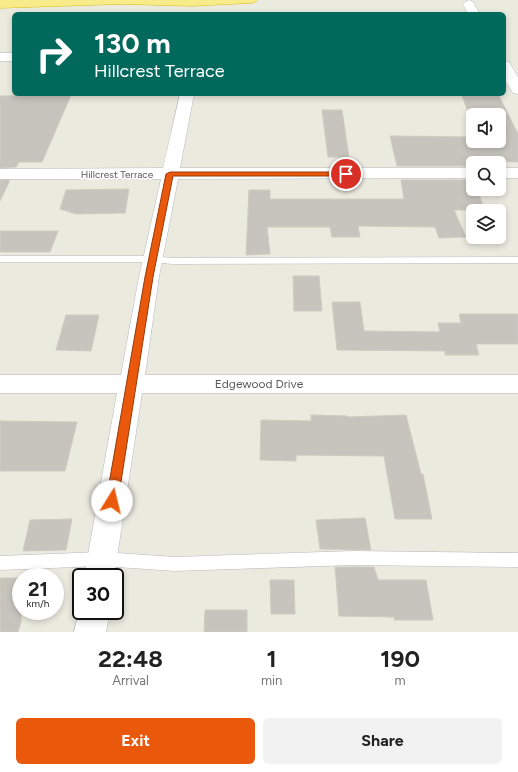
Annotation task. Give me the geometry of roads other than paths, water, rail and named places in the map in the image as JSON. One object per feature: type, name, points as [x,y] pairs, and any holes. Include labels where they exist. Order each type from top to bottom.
[{"type":"highway","points":[[125,1],[139,0]]},
{"type":"highway","points":[[0,4],[251,0]]},
{"type":"street","points":[[0,57],[12,57]]},
{"type":"street","points":[[506,69],[518,90]]},
{"type":"street","points":[[101,568],[153,259],[186,96]]},
{"type":"street","points":[[506,173],[518,173]]},
{"type":"street","name":"Hillcrest Terrace","points":[[0,174],[466,174]]},
{"type":"street","name":"Edgewood Drive","points":[[0,384],[518,384]]},
{"type":"street","points":[[90,632],[92,620]]},
{"type":"lane","points":[[0,259],[153,259],[172,261],[518,260]]},
{"type":"lane","points":[[0,563],[101,568],[354,558],[518,560]]}]
